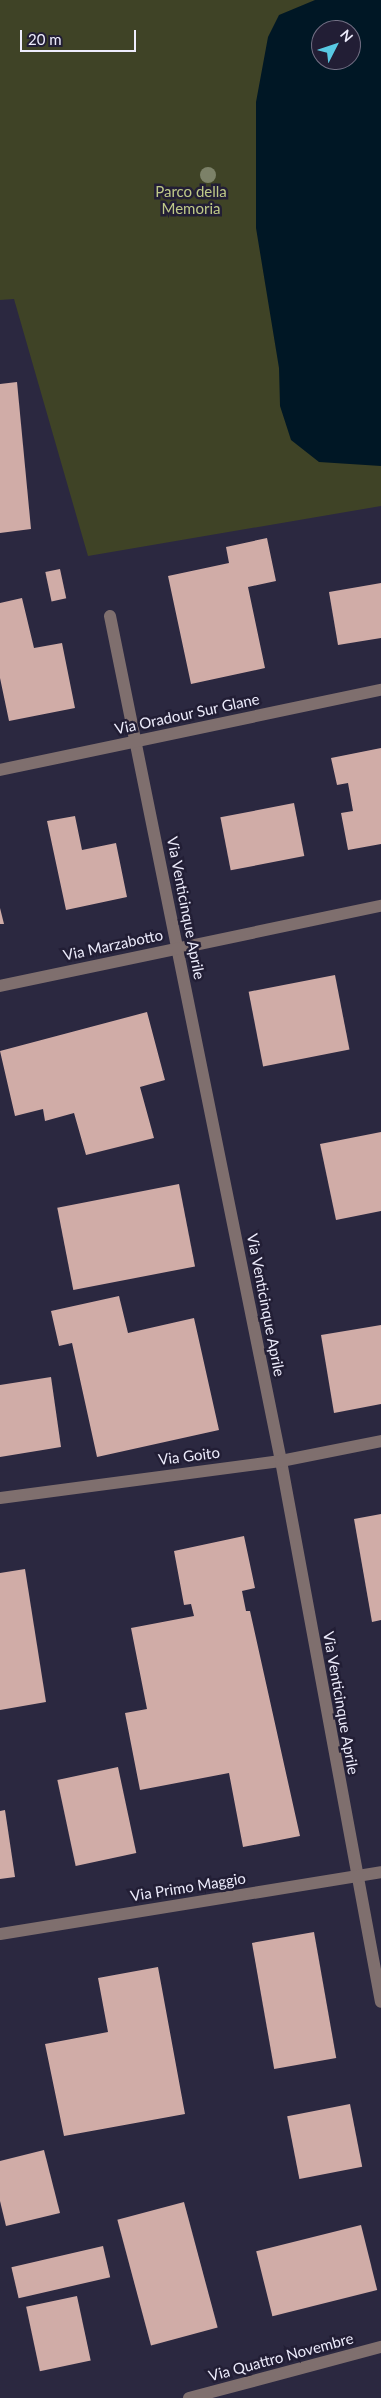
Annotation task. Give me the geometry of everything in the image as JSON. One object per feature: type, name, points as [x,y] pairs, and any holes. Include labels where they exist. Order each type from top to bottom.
[{"type":"street","name":"Via Venticinque Aprile","points":[[110,616],[281,1461],[355,1876],[381,2002]]},
{"type":"street","name":"Via Oradour Sur Glane","points":[[0,770],[381,690]]},
{"type":"street","name":"Via Marzabotto","points":[[0,986],[178,947],[381,906]]},
{"type":"street","name":"Via Goito","points":[[0,1498],[281,1461],[381,1441]]},
{"type":"street","name":"Via Primo Maggio","points":[[0,1934],[381,1872]]},
{"type":"street","name":"Via Quattro Novembre","points":[[189,2398],[381,2347]]},
{"type":"green space","name":"Parco della Memoria","points":[[0,0],[381,0],[381,506],[88,556],[14,299],[0,300]]},
{"type":"water","points":[[315,0],[381,0],[381,466],[319,462],[291,440],[280,406],[279,368],[256,228],[256,102],[268,37],[279,15]]},
{"type":"building","points":[[17,382],[31,529],[0,533],[0,384]]},
{"type":"building","points":[[267,538],[276,581],[248,587],[265,668],[191,684],[168,576],[229,563],[226,547]]},
{"type":"building","points":[[60,569],[66,598],[52,601],[45,572]]},
{"type":"building","points":[[381,583],[381,638],[338,645],[329,592]]},
{"type":"building","points":[[22,598],[34,648],[62,643],[75,708],[9,721],[0,678],[0,603]]},
{"type":"building","points":[[381,748],[381,844],[348,850],[341,813],[353,811],[348,783],[337,785],[331,758]]},
{"type":"building","points":[[294,803],[304,856],[231,870],[220,817]]},
{"type":"building","points":[[75,816],[82,850],[116,843],[127,897],[66,910],[47,821]]},
{"type":"building","points":[[0,908],[4,924],[0,924]]},
{"type":"building","points":[[335,975],[350,1050],[263,1066],[249,992]]},
{"type":"building","points":[[147,1012],[165,1080],[140,1087],[154,1138],[86,1155],[74,1113],[45,1121],[43,1109],[15,1116],[0,1051]]},
{"type":"building","points":[[381,1132],[381,1211],[336,1220],[320,1144]]},
{"type":"building","points":[[179,1184],[195,1266],[73,1290],[57,1208]]},
{"type":"building","points":[[119,1296],[128,1333],[194,1318],[219,1430],[97,1457],[72,1343],[59,1346],[51,1311]]},
{"type":"building","points":[[381,1325],[381,1404],[334,1413],[321,1335]]},
{"type":"building","points":[[51,1377],[61,1447],[0,1457],[0,1385]]},
{"type":"building","points":[[381,1514],[381,1620],[372,1622],[354,1519]]},
{"type":"building","points":[[244,1536],[255,1588],[242,1591],[246,1611],[250,1611],[300,1836],[243,1847],[229,1773],[140,1790],[125,1713],[147,1709],[131,1628],[194,1616],[191,1604],[184,1605],[174,1551]]},
{"type":"building","points":[[25,1569],[46,1702],[0,1710],[0,1573]]},
{"type":"building","points":[[118,1767],[136,1853],[76,1866],[57,1780]]},
{"type":"building","points":[[5,1810],[15,1877],[0,1879],[0,1811]]},
{"type":"building","points":[[314,1932],[336,2058],[274,2069],[252,1943]]},
{"type":"building","points":[[158,1967],[185,2114],[64,2136],[45,2044],[108,2032],[98,1978]]},
{"type":"building","points":[[350,2104],[362,2167],[299,2179],[287,2116]]},
{"type":"building","points":[[44,2150],[60,2213],[6,2226],[0,2201],[0,2161]]},
{"type":"building","points":[[184,2202],[218,2328],[151,2345],[117,2220]]},
{"type":"building","points":[[361,2225],[377,2290],[272,2316],[256,2251]]},
{"type":"building","points":[[103,2246],[110,2277],[19,2298],[11,2267]]},
{"type":"building","points":[[77,2296],[91,2361],[40,2371],[26,2307]]}]
